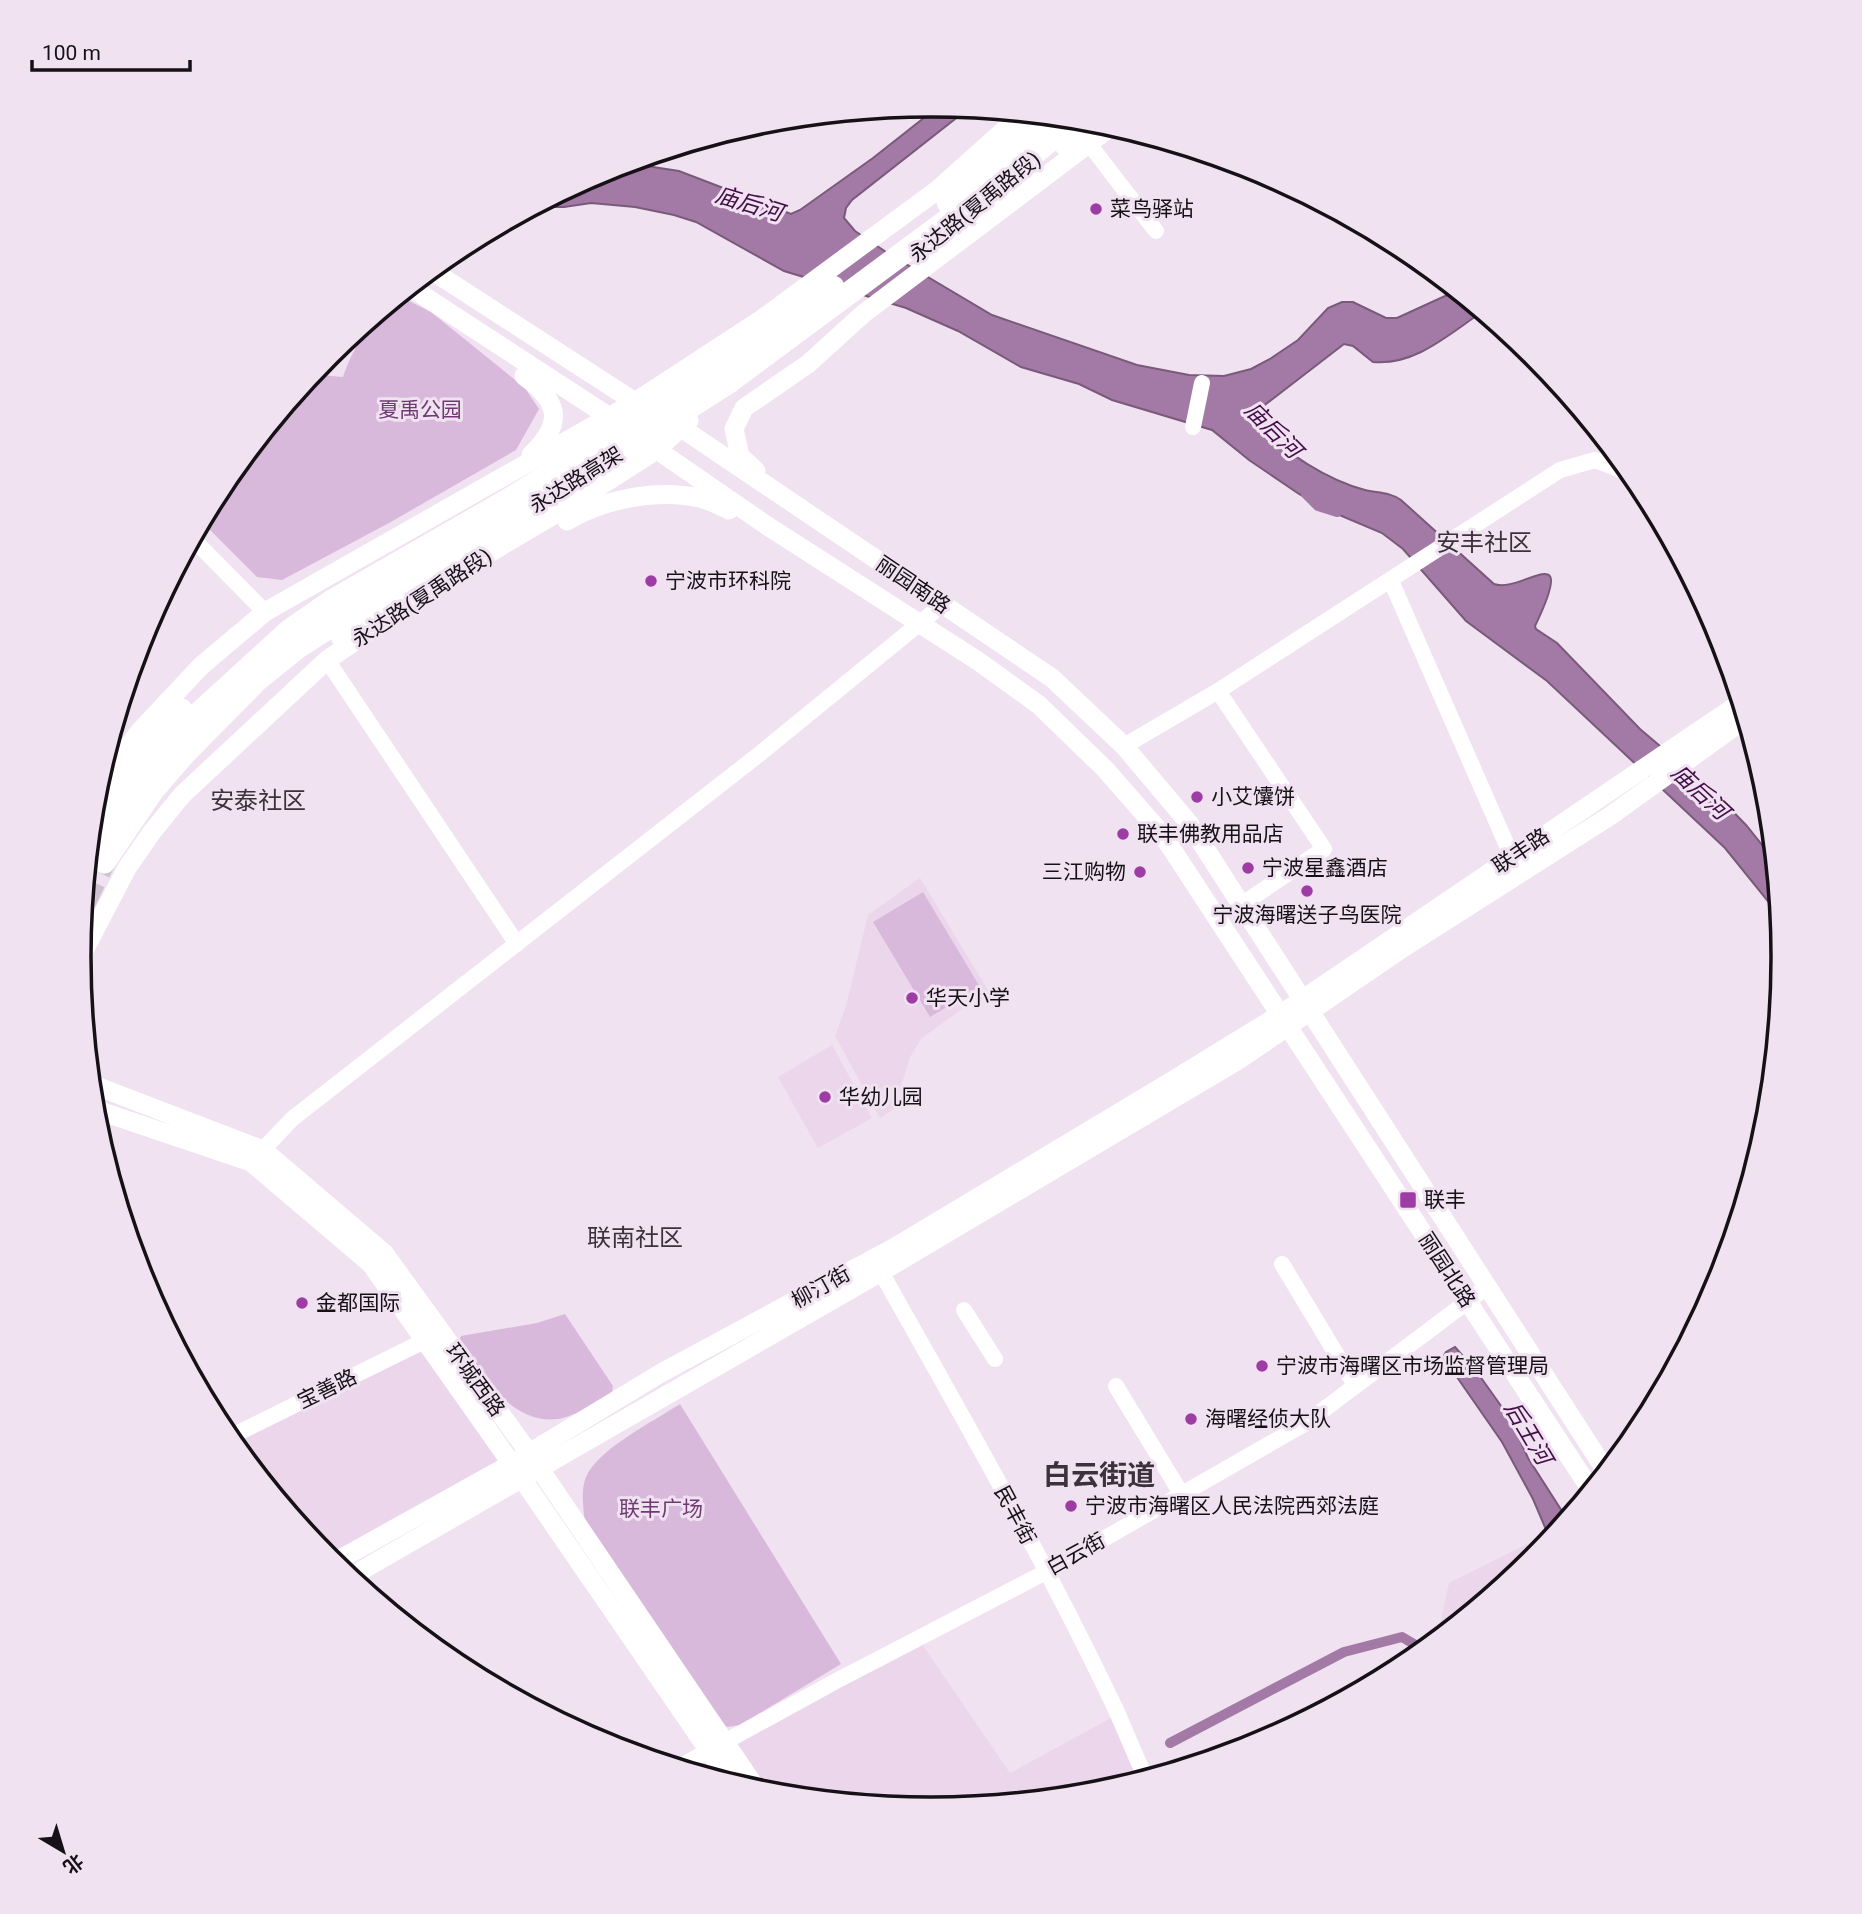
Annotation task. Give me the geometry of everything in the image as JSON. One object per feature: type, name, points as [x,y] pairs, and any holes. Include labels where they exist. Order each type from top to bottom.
[{"type":"highway","name":"永达路高架","points":[[97,856],[220,717],[257,680],[298,647],[450,546],[506,489],[685,388],[826,293],[965,189],[1037,124]]},
{"type":"highway","name":"永达路高架","points":[[97,855],[109,819],[156,759],[196,716],[289,631],[332,601],[450,546],[611,458],[729,382],[1069,129]]},
{"type":"highway","points":[[680,427],[779,364],[924,257],[1070,129]]},
{"type":"highway","points":[[107,794],[154,737],[202,689],[286,618],[340,582],[450,546]]},
{"type":"highway","points":[[153,790],[219,738],[301,662],[357,626],[408,606]]},
{"type":"main road","name":"永达路(夏禹路段)","points":[[635,402],[869,241],[936,191],[1014,122]]},
{"type":"main road","name":"永达路(夏禹路段)","points":[[92,936],[127,868],[181,795],[327,660],[408,606],[450,546],[572,504],[655,451],[680,427],[840,310],[907,270],[940,237],[1070,129]]},
{"type":"main road","points":[[784,499],[740,456],[734,429],[744,408],[808,363],[907,270],[1100,134]]},
{"type":"main road","name":"丽园南路","points":[[440,276],[635,402],[680,427],[1052,678],[1124,746],[1188,822],[1306,1005]]},
{"type":"main road","name":"丽园南路","points":[[418,292],[608,416],[655,451],[766,525],[978,660],[1039,705],[1105,769],[1162,834],[1285,1021]]},
{"type":"main road","points":[[446,310],[477,344],[542,389],[553,408],[552,429],[506,489]]},
{"type":"main road","points":[[112,775],[119,759],[140,731],[201,666],[265,612],[506,489],[608,416],[635,402]]},
{"type":"main road","points":[[450,546],[521,548],[585,510],[641,495],[699,498],[766,525]]},
{"type":"main road","name":"联丰路","points":[[1306,1005],[1403,948],[1610,816],[1718,728],[1733,711]]},
{"type":"main road","name":"联丰路","points":[[1306,1005],[1587,806],[1718,728],[1737,722]]},
{"type":"main road","name":"柳汀街","points":[[359,1572],[531,1475],[1285,1021],[1306,1005]]},
{"type":"main road","name":"丽园北路","points":[[1306,1005],[1601,1463]]},
{"type":"main road","name":"丽园北路","points":[[1285,1021],[1586,1482]]},
{"type":"main road","name":"环城西路","points":[[102,1089],[257,1156],[384,1253],[528,1453],[531,1475],[717,1746],[744,1775]]},
{"type":"main road","name":"环城西路","points":[[106,1112],[257,1156],[371,1264],[511,1464],[531,1475]]},
{"type":"main road","name":"柳汀街","points":[[343,1557],[511,1464],[662,1373],[878,1264]]},
{"type":"main road","name":"环城西路","points":[[717,1746],[726,1771]]},
{"type":"street","points":[[1084,131],[1089,143],[1156,232]]},
{"type":"street","points":[[1193,427],[1202,383]]},
{"type":"street","points":[[1124,746],[1218,691],[1560,470],[1595,460],[1612,466]]},
{"type":"street","points":[[199,545],[265,612]]},
{"type":"street","points":[[1388,583],[1512,857]]},
{"type":"street","points":[[257,1156],[292,1119],[757,756],[942,605]]},
{"type":"street","points":[[327,660],[517,944]]},
{"type":"street","points":[[1218,691],[1324,849],[1241,905]]},
{"type":"street","name":"民丰街","points":[[878,1264],[1046,1572],[1116,1710],[1142,1769]]},
{"type":"street","points":[[1282,1264],[1355,1385]]},
{"type":"street","name":"白云街","points":[[690,1761],[1046,1572],[1306,1423],[1488,1286]]},
{"type":"street","points":[[964,1310],[995,1359]]},
{"type":"street","name":"宝善路","points":[[239,1432],[426,1340]]},
{"type":"street","points":[[1116,1386],[1182,1495]]},
{"type":"shaded area","name":"华天小学","points":[[920,878],[988,990],[922,1038],[910,1057],[894,1109],[880,1118],[835,1036],[846,1006],[868,915]]},
{"type":"shaded area","name":"华幼儿园","points":[[832,1045],[872,1118],[818,1148],[778,1077]]},
{"type":"shaded area","points":[[424,1346],[506,1463],[339,1553],[299,1511],[242,1436]]},
{"type":"shaded area","points":[[1527,1544],[1529,1547],[1485,1589],[1440,1624],[1449,1583]]},
{"type":"shaded area","points":[[922,1644],[1010,1773],[1111,1718],[1136,1771],[1041,1790],[931,1797],[876,1795],[821,1790],[757,1779],[734,1742]]},
{"type":"green space","name":"夏禹公园","points":[[409,301],[431,312],[525,388],[539,409],[516,450],[389,523],[282,580],[257,577],[209,529],[233,490],[299,403],[325,375],[343,377],[360,341],[377,325]]},
{"type":"green space","points":[[923,892],[980,987],[930,1017],[873,922]]},
{"type":"green space","points":[[565,1314],[613,1386],[612,1393],[563,1418],[545,1419],[529,1415],[515,1407],[489,1383],[459,1341],[461,1336],[537,1323]]},
{"type":"green space","name":"联丰广场","points":[[680,1404],[841,1664],[740,1725],[727,1727],[719,1721],[585,1526],[583,1488],[592,1467],[614,1446]]},
{"type":"water","points":[[925,117],[956,118],[852,200],[846,208],[844,218],[855,231],[889,254],[992,315],[1137,365],[1189,375],[1224,376],[1251,369],[1298,340],[1328,308],[1342,302],[1353,302],[1386,318],[1397,318],[1447,295],[1475,317],[1431,347],[1403,359],[1373,362],[1353,346],[1344,344],[1266,404],[1260,412],[1261,422],[1280,444],[1307,464],[1352,486],[1397,497],[1494,584],[1506,585],[1542,574],[1549,575],[1551,582],[1536,629],[1557,643],[1640,729],[1714,792],[1746,825],[1764,848],[1769,903],[1725,848],[1547,681],[1466,621],[1403,549],[1382,533],[1330,511],[1299,494],[1249,460],[1212,430],[1112,400],[1079,384],[1021,367],[958,331],[906,308],[784,271],[696,222],[635,207],[591,203],[553,207],[649,166],[679,171],[791,214],[873,158]]},
{"type":"water","points":[[1455,1347],[1477,1372],[1511,1420],[1528,1458],[1562,1512],[1546,1529],[1502,1442],[1443,1357]]},
{"type":"waterway","name":"庙后河","points":[[1306,494],[1318,506],[1337,512]]},
{"type":"waterway","points":[[1170,1743],[1344,1652],[1402,1637],[1413,1644]]},
{"type":"tunnel","points":[[95,881],[104,862]]},
{"type":"place","name":"菜鸟驿站","points":[[1096,209]]},
{"type":"place","name":"宁波市环科院","points":[[651,581]]},
{"type":"place","name":"小艾馕饼","points":[[1197,797]]},
{"type":"place","name":"联丰佛教用品店","points":[[1123,834]]},
{"type":"place","name":"宁波星鑫酒店","points":[[1248,868]]},
{"type":"place","name":"三江购物","points":[[1140,872]]},
{"type":"place","name":"宁波海曙送子鸟医院","points":[[1307,891]]},
{"type":"place","name":"华天小学","points":[[912,998]]},
{"type":"place","name":"华幼儿园","points":[[825,1097]]},
{"type":"place","name":"联丰","points":[[1408,1200]]},
{"type":"place","name":"金都国际","points":[[302,1303]]},
{"type":"place","name":"宁波市海曙区市场监督管理局","points":[[1262,1366]]},
{"type":"place","name":"海曙经侦大队","points":[[1191,1419]]},
{"type":"place","name":"宁波市海曙区人民法院西郊法庭","points":[[1071,1506]]},
{"type":"district","name":"安丰社区","points":[[1484,543]]},
{"type":"district","name":"安泰社区","points":[[258,801]]},
{"type":"district","name":"联南社区","points":[[635,1238]]},
{"type":"district","name":"白云街道","points":[[1099,1475]]},
{"type":"water label","name":"后王河","points":[[1528,1433]]}]
